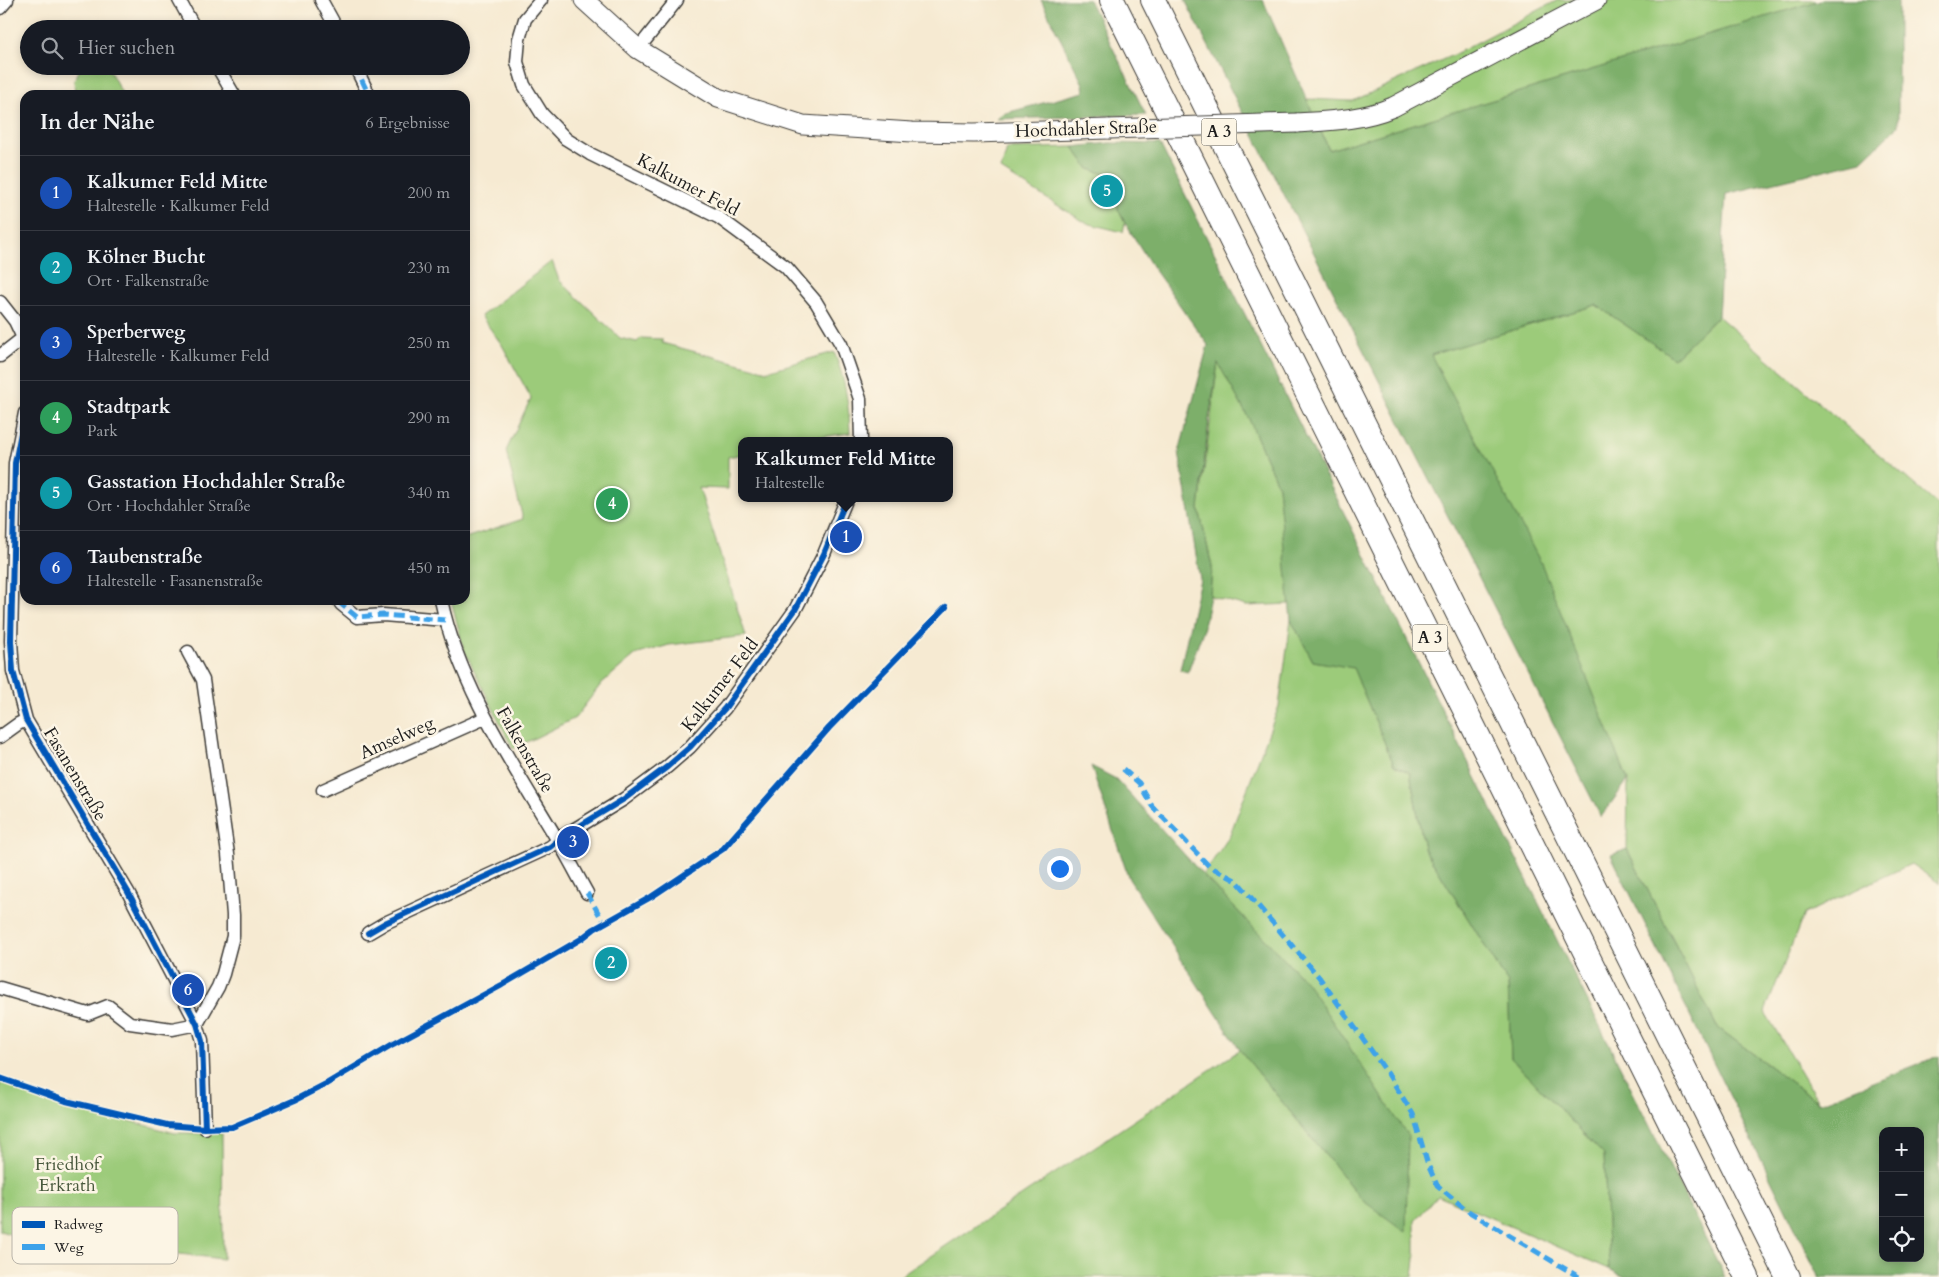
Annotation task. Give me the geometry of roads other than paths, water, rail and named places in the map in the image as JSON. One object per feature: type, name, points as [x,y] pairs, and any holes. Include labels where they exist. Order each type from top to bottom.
[{"type":"highway","name":"A 3","points":[[1112,0],[1747,1277]]},
{"type":"highway","name":"A 3","points":[[1153,0],[1788,1277]]},
{"type":"main road","name":"Hochdahler Straße","points":[[584,0],[638,49],[718,98],[803,125],[912,132],[974,133],[1297,123],[1369,116],[1393,107],[1596,0]]},
{"type":"street","points":[[0,8],[7,0]]},
{"type":"street","points":[[179,0],[190,20]]},
{"type":"street","points":[[321,0],[332,20]]},
{"type":"street","name":"Kalkumer Feld","points":[[541,0],[525,20],[519,39],[516,62],[524,85],[542,114],[566,139],[590,154],[718,217],[786,267],[816,302],[841,344],[860,399],[861,437]]},
{"type":"street","points":[[638,49],[677,0]]},
{"type":"street","points":[[222,75],[231,90]]},
{"type":"street","points":[[359,75],[367,90]]},
{"type":"street","points":[[0,302],[15,321],[20,332]]},
{"type":"street","points":[[0,356],[20,343]]},
{"type":"street","name":"Fasanenstraße","points":[[20,434],[15,463],[11,641],[13,671],[26,720],[128,892],[197,1024],[202,1042],[205,1128]]},
{"type":"street","name":"Kalkumer Feld","points":[[368,934],[385,923],[550,847],[558,840],[624,799],[690,747],[725,708],[795,610],[824,554],[845,502]]},
{"type":"street","points":[[342,605],[357,617],[383,614],[445,620]]},
{"type":"street","name":"Falkenstraße","points":[[442,605],[454,647],[485,718],[501,748],[558,840],[587,893]]},
{"type":"street","points":[[0,988],[88,1014],[108,1006],[130,1023],[172,1029],[197,1024],[218,987],[233,936],[228,854],[203,680],[188,652]]},
{"type":"street","name":"Amselweg","points":[[322,790],[485,718]]},
{"type":"street","points":[[0,738],[26,720]]},
{"type":"place","name":"Gasstation Hochdahler Straße","points":[[1107,191]]},
{"type":"place","name":"Stadtpark","points":[[612,504]]},
{"type":"place","name":"Kalkumer Feld Mitte","points":[[846,537]]},
{"type":"place","name":"Sperberweg","points":[[573,842]]},
{"type":"place","name":"Kölner Bucht","points":[[611,963]]},
{"type":"place","name":"Taubenstraße","points":[[188,990]]},
{"type":"park label","name":"Friedhof Erkrath","points":[[67,1174]]}]
